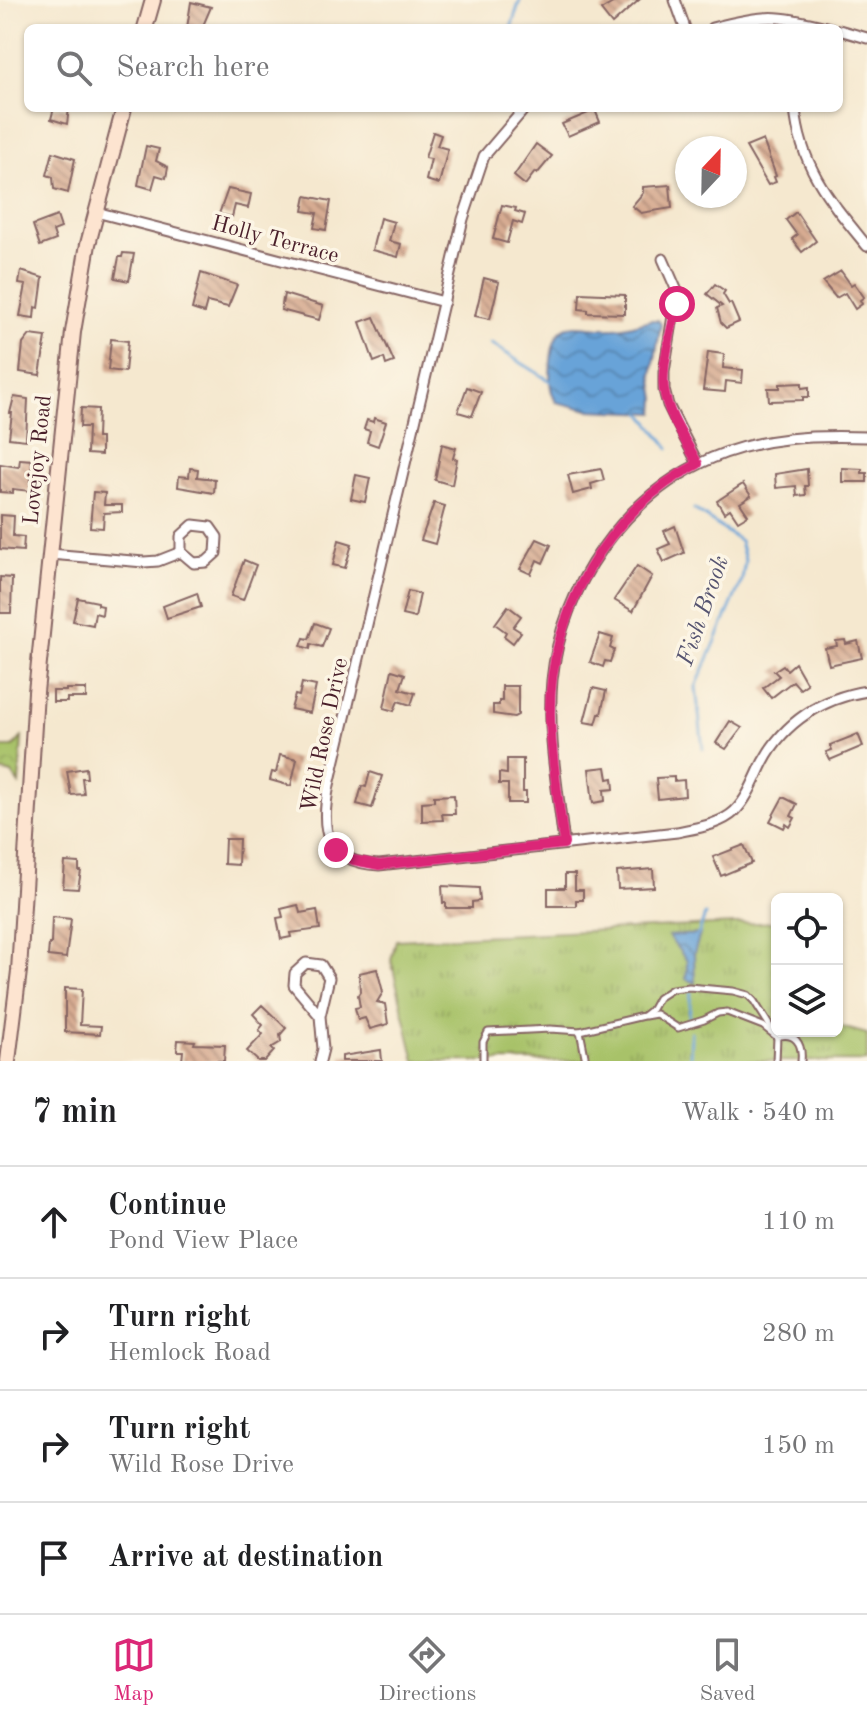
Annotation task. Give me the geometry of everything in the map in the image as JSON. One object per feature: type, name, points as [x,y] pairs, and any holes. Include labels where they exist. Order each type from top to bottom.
[{"type":"main road","points":[[146,24],[153,0]]},
{"type":"main road","name":"Lovejoy Road","points":[[8,1061],[19,971],[35,708],[73,332],[82,273],[123,112]]},
{"type":"street","points":[[675,0],[684,24]]},
{"type":"street","points":[[730,24],[765,16],[797,24]]},
{"type":"street","points":[[843,31],[867,38]]},
{"type":"street","name":"Wild Rose Drive","points":[[522,112],[484,156],[463,219],[329,785],[324,825],[336,850],[353,860],[379,865],[677,832],[706,826],[729,815],[742,802],[770,750],[788,726],[822,706],[867,691]]},
{"type":"street","points":[[795,112],[796,128],[820,188],[867,246]]},
{"type":"street","name":"Holly Terrace","points":[[96,212],[444,302]]},
{"type":"street","points":[[663,259],[677,291],[664,390],[668,405],[698,464]]},
{"type":"street","points":[[564,844],[550,716],[552,678],[559,642],[574,598],[612,535],[648,498],[698,464],[728,452],[812,435],[867,437]]},
{"type":"street","points":[[206,525],[216,533],[217,550],[206,562],[194,563],[181,552],[181,536],[189,526],[206,525]]},
{"type":"street","points":[[50,554],[144,562],[181,552]]},
{"type":"street","points":[[320,1016],[294,985],[297,970],[310,962],[324,967],[329,978],[320,1016],[323,1049],[320,1061]]},
{"type":"lane","points":[[643,1016],[652,1009],[658,998],[672,989],[689,987],[748,995],[771,1028]]},
{"type":"lane","points":[[483,1061],[483,1042],[488,1032],[580,1031],[656,1014],[678,1028],[727,1012],[771,1032]]},
{"type":"lane","points":[[580,1031],[586,1061]]},
{"type":"lane","points":[[776,1061],[777,1037]]},
{"type":"lane","points":[[791,1037],[800,1043],[801,1061]]},
{"type":"green space","points":[[22,737],[19,784],[12,774],[0,771],[0,747],[13,747]]},
{"type":"green space","points":[[771,922],[771,1037],[843,1037],[843,1027],[867,1034],[867,1061],[415,1061],[391,960],[396,940]]},
{"type":"water","points":[[658,320],[661,324],[652,375],[655,413],[589,410],[556,402],[551,387],[551,360],[558,335],[564,329],[571,326],[619,328]]},
{"type":"water","points":[[700,934],[694,954],[695,983],[686,979],[687,961],[668,936]]},
{"type":"building","points":[[618,0],[639,0],[612,24],[601,10]]},
{"type":"building","points":[[191,2],[211,7],[204,24],[188,24]]},
{"type":"building","points":[[53,112],[68,112],[67,124],[51,119]]},
{"type":"building","points":[[590,112],[596,112],[600,122],[568,136],[562,124]]},
{"type":"building","points":[[433,132],[441,135],[437,146],[448,149],[439,184],[426,180],[431,159],[425,158]]},
{"type":"building","points":[[763,140],[776,182],[768,185],[747,147]]},
{"type":"building","points":[[536,144],[552,156],[525,185],[514,176]]},
{"type":"building","points":[[146,146],[159,149],[156,161],[168,167],[166,178],[156,175],[152,189],[138,185]]},
{"type":"building","points":[[53,152],[75,159],[68,193],[54,189],[53,177],[47,175]]},
{"type":"building","points":[[670,185],[672,208],[641,213],[632,206],[643,193],[643,187]]},
{"type":"building","points":[[228,189],[251,194],[248,208],[235,205],[232,217],[219,214]]},
{"type":"building","points":[[306,196],[331,201],[326,230],[314,228],[317,213],[303,211]]},
{"type":"building","points":[[502,205],[525,214],[522,224],[513,221],[507,243],[493,239]]},
{"type":"building","points":[[796,212],[816,241],[802,252],[792,239],[797,235],[786,220]]},
{"type":"building","points":[[57,216],[61,228],[53,231],[56,240],[40,246],[33,225]]},
{"type":"building","points":[[380,218],[394,222],[389,241],[401,244],[398,257],[372,250]]},
{"type":"building","points":[[123,253],[134,254],[129,281],[115,278],[119,257]]},
{"type":"building","points":[[21,271],[43,278],[39,308],[35,307],[34,318],[20,316],[26,285],[19,284]]},
{"type":"building","points":[[841,271],[864,297],[860,300],[862,304],[855,309],[845,293],[836,298],[823,282]]},
{"type":"building","points":[[201,273],[237,285],[228,307],[207,302],[204,313],[192,309]]},
{"type":"building","points":[[484,278],[499,282],[490,319],[475,316]]},
{"type":"building","points":[[715,284],[725,291],[723,294],[731,303],[739,322],[726,328],[721,323],[717,308],[722,306],[707,294]]},
{"type":"building","points":[[580,293],[625,295],[625,314],[588,313],[588,310],[579,309]]},
{"type":"building","points":[[284,294],[323,306],[319,320],[281,310]]},
{"type":"building","points":[[374,317],[394,362],[386,365],[384,358],[374,362],[360,322]]},
{"type":"building","points":[[30,335],[46,337],[40,375],[20,372],[23,344]]},
{"type":"building","points":[[111,339],[128,341],[125,372],[108,370]]},
{"type":"building","points":[[708,352],[724,354],[723,368],[743,370],[742,383],[726,381],[725,392],[703,390]]},
{"type":"building","points":[[802,383],[802,388],[809,387],[809,397],[769,401],[768,388]]},
{"type":"building","points":[[467,387],[481,392],[472,416],[458,412]]},
{"type":"building","points":[[14,397],[28,399],[26,440],[9,438]]},
{"type":"building","points":[[81,408],[98,409],[97,438],[101,438],[101,455],[87,454],[88,427],[80,427]]},
{"type":"building","points":[[374,418],[386,422],[378,446],[367,442],[370,431],[364,429],[367,420],[373,422]]},
{"type":"building","points":[[442,444],[456,448],[452,485],[435,480]]},
{"type":"building","points":[[20,459],[32,460],[30,491],[13,489],[13,493],[0,492],[0,464],[19,467]]},
{"type":"building","points":[[190,468],[198,469],[197,477],[215,479],[214,493],[178,487],[179,476],[189,477]]},
{"type":"building","points":[[842,468],[862,469],[862,473],[867,473],[867,482],[842,482]]},
{"type":"building","points":[[601,469],[604,480],[591,484],[592,489],[573,494],[568,475]]},
{"type":"building","points":[[807,469],[806,495],[797,496],[796,486],[776,488],[775,474]]},
{"type":"building","points":[[356,475],[370,478],[365,502],[351,499]]},
{"type":"building","points":[[743,484],[751,496],[740,503],[748,515],[738,521],[730,509],[724,513],[717,501]]},
{"type":"building","points":[[93,492],[105,493],[104,505],[122,505],[122,512],[104,513],[103,528],[90,527]]},
{"type":"building","points":[[434,503],[445,506],[435,544],[421,540]]},
{"type":"building","points":[[0,515],[14,516],[13,536],[24,537],[23,551],[0,549]]},
{"type":"building","points":[[675,526],[684,553],[664,562],[658,549],[670,544],[664,531]]},
{"type":"building","points":[[537,539],[551,545],[543,563],[537,560],[531,574],[520,569]]},
{"type":"building","points":[[339,540],[352,544],[345,568],[333,565]]},
{"type":"building","points":[[244,560],[256,565],[243,600],[231,596]]},
{"type":"building","points":[[637,566],[652,576],[633,611],[614,600]]},
{"type":"building","points":[[0,577],[12,578],[11,613],[0,613]]},
{"type":"building","points":[[408,591],[420,594],[415,618],[402,615]]},
{"type":"building","points":[[197,593],[201,607],[167,618],[163,606]]},
{"type":"building","points":[[78,598],[103,606],[102,615],[95,613],[93,625],[73,621]]},
{"type":"building","points":[[508,606],[521,616],[513,627],[521,632],[513,643],[504,636],[506,632],[495,624]]},
{"type":"building","points":[[315,623],[329,628],[322,647],[311,644],[310,649],[301,646],[304,638],[309,639]]},
{"type":"building","points":[[600,634],[613,638],[610,648],[614,650],[610,662],[605,661],[603,667],[590,662]]},
{"type":"building","points":[[845,640],[846,644],[858,641],[862,658],[829,665],[825,648],[837,646],[836,641]]},
{"type":"building","points":[[795,663],[807,684],[800,689],[793,681],[771,698],[763,688],[779,676],[774,671],[783,665],[787,670]]},
{"type":"building","points":[[392,670],[405,674],[400,689],[415,693],[411,705],[398,701],[394,711],[384,708]]},
{"type":"building","points":[[302,683],[316,686],[310,713],[291,709]]},
{"type":"building","points":[[502,686],[518,686],[518,715],[514,717],[493,714],[493,705],[499,705],[502,701]]},
{"type":"building","points":[[593,688],[606,691],[596,724],[584,722]]},
{"type":"building","points":[[86,689],[86,698],[53,702],[53,691]]},
{"type":"building","points":[[730,721],[742,728],[726,749],[716,743]]},
{"type":"building","points":[[858,734],[863,746],[830,760],[826,752],[832,750],[830,745]]},
{"type":"building","points":[[280,755],[297,759],[291,786],[270,780],[272,772],[276,773]]},
{"type":"building","points":[[507,759],[523,759],[526,803],[508,803],[508,784],[499,784],[499,773],[507,774]]},
{"type":"building","points":[[606,767],[608,779],[613,778],[614,789],[604,790],[605,801],[593,803],[589,769]]},
{"type":"building","points":[[86,768],[87,778],[82,778],[84,794],[71,795],[67,771]]},
{"type":"building","points":[[370,772],[382,776],[372,808],[357,804]]},
{"type":"building","points":[[674,777],[674,781],[684,780],[685,796],[658,799],[656,778]]},
{"type":"building","points":[[454,795],[455,814],[442,814],[443,820],[422,821],[422,802],[434,801],[434,796]]},
{"type":"building","points":[[783,797],[797,804],[791,816],[795,818],[790,827],[786,824],[784,828],[770,821]]},
{"type":"building","points":[[225,839],[239,839],[238,865],[224,864]]},
{"type":"building","points":[[744,845],[752,863],[721,876],[713,857]]},
{"type":"building","points":[[65,862],[79,863],[78,889],[63,888]]},
{"type":"building","points":[[653,869],[654,887],[618,889],[617,872]]},
{"type":"building","points":[[565,874],[575,874],[575,890],[583,890],[583,900],[576,900],[576,906],[548,906],[548,888],[565,888]]},
{"type":"building","points":[[442,886],[479,888],[480,901],[472,902],[472,908],[446,908]]},
{"type":"building","points":[[298,905],[300,913],[317,910],[320,929],[290,933],[291,937],[281,939],[277,918],[283,917],[281,909]]},
{"type":"building","points":[[52,917],[71,919],[66,958],[48,956]]},
{"type":"building","points":[[377,969],[383,992],[377,1002],[385,1004],[388,1024],[370,1029],[365,1018],[358,1020],[355,1008],[360,1007],[359,973]]},
{"type":"building","points":[[65,988],[82,989],[80,1025],[101,1026],[100,1034],[65,1032]]},
{"type":"building","points":[[262,1005],[286,1028],[280,1035],[281,1042],[271,1048],[274,1051],[265,1061],[258,1061],[247,1051],[263,1034],[259,1030],[263,1025],[253,1014]]},
{"type":"building","points":[[178,1040],[225,1045],[224,1061],[182,1061],[183,1051],[177,1051]]},
{"type":"building","points":[[381,1050],[382,1061],[342,1061],[342,1056]]},
{"type":"waterway","name":"Fish Brook","points":[[512,24],[520,0]]},
{"type":"waterway","name":"Fish Brook","points":[[490,343],[550,381]]},
{"type":"waterway","name":"Fish Brook","points":[[642,413],[669,448]]},
{"type":"waterway","name":"Fish Brook","points":[[694,509],[740,541],[745,560],[742,580],[696,687],[703,749]]},
{"type":"waterway","name":"Fish Brook","points":[[698,935],[705,915]]},
{"type":"waterway","name":"Fish Brook","points":[[689,1017],[691,992]]},
{"type":"waterway","name":"Fish Brook","points":[[690,1061],[691,1032]]},
{"type":"route","points":[[336,850],[353,860],[379,865],[564,844],[550,716],[552,678],[559,642],[574,598],[612,535],[648,498],[698,464],[668,405],[664,390],[664,372],[677,304]]}]
